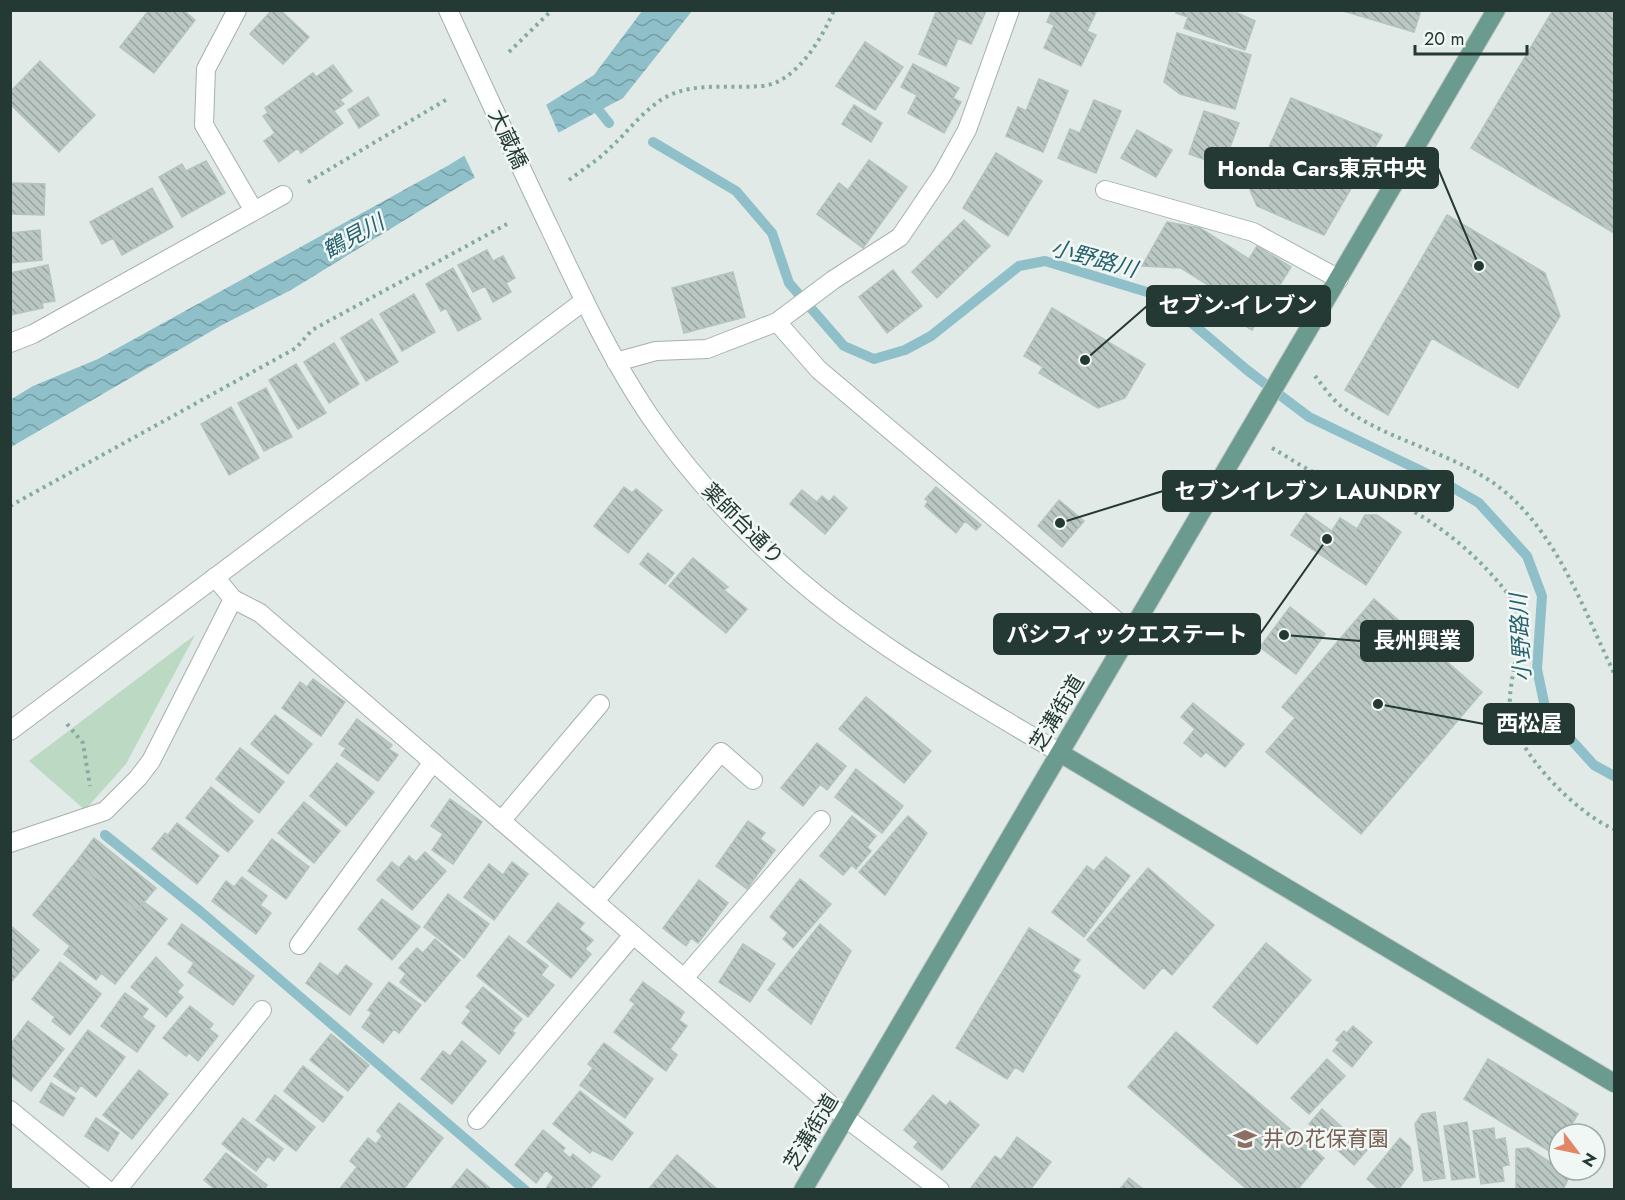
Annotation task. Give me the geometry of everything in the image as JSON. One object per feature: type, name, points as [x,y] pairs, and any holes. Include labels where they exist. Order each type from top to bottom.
[{"type":"main road","name":"芝溝街道","points":[[803,1190],[1258,420],[1496,10]]},
{"type":"main road","points":[[1060,753],[1614,1083]]},
{"type":"street","points":[[237,10],[206,69],[204,125],[254,211]]},
{"type":"street","name":"大蔵橋","points":[[448,10],[535,196]]},
{"type":"street","points":[[616,362],[656,351],[707,349],[777,322],[833,280],[900,237],[942,175],[967,130],[1010,10]]},
{"type":"street","points":[[1105,190],[1253,232],[1339,279]]},
{"type":"street","points":[[10,344],[33,334],[283,195]]},
{"type":"street","name":"薬師台通り","points":[[535,196],[584,301],[616,362],[650,416],[704,486],[793,574],[865,631],[923,671],[1060,753]]},
{"type":"street","points":[[10,731],[584,301]]},
{"type":"street","points":[[777,322],[819,370],[1131,633]]},
{"type":"street","points":[[215,577],[233,599],[260,613],[846,1118],[940,1190]]},
{"type":"street","points":[[10,843],[105,811],[138,778],[151,760],[233,599]]},
{"type":"street","points":[[501,821],[600,704]]},
{"type":"street","points":[[595,901],[721,752],[753,780]]},
{"type":"street","points":[[299,945],[433,762]]},
{"type":"street","points":[[684,978],[821,820]]},
{"type":"street","points":[[477,1120],[633,934]]},
{"type":"street","points":[[117,1190],[262,1010]]},
{"type":"street","points":[[10,1110],[107,1190]]},
{"type":"path","points":[[509,52],[552,10]]},
{"type":"path","points":[[569,180],[608,151],[652,108],[670,95],[693,88],[763,87],[783,79],[799,66],[834,10]]},
{"type":"path","points":[[283,195],[304,185],[449,98]]},
{"type":"path","points":[[10,506],[296,348],[312,330],[507,224]]},
{"type":"path","points":[[1314,376],[1340,406],[1366,422],[1476,472],[1504,490],[1549,540],[1614,674]]},
{"type":"path","points":[[1272,448],[1320,475],[1365,487],[1432,521],[1476,557],[1509,596],[1518,612],[1510,710],[1517,732],[1543,773],[1575,805],[1614,829]]},
{"type":"path","points":[[67,724],[83,743],[88,782],[105,811]]},
{"type":"green space","points":[[195,635],[126,764],[85,810],[29,761]]},
{"type":"water","name":"鶴見川","points":[[642,11],[692,11],[623,98],[465,183],[291,290],[222,325],[11,447],[10,400],[33,386],[98,359],[449,165],[594,75]]},
{"type":"pier","points":[[545,102],[560,136],[476,180],[463,153]]},
{"type":"building","points":[[149,10],[183,10],[195,20],[154,73],[120,47]]},
{"type":"building","points":[[272,10],[280,10],[309,37],[283,64],[250,34]]},
{"type":"building","points":[[937,10],[986,11],[971,44],[958,38],[946,66],[919,54]]},
{"type":"building","points":[[1052,10],[1097,10],[1087,31],[1096,35],[1081,66],[1044,48],[1054,25],[1047,22]]},
{"type":"building","points":[[1177,10],[1231,10],[1255,21],[1245,50],[1184,28],[1188,17],[1176,13]]},
{"type":"building","points":[[1340,10],[1421,10],[1414,32]]},
{"type":"building","points":[[1553,10],[1614,10],[1614,233],[1471,148]]},
{"type":"building","points":[[1177,33],[1251,55],[1235,109],[1180,94],[1164,82]]},
{"type":"building","points":[[865,42],[903,67],[875,110],[836,86]]},
{"type":"building","points":[[40,61],[95,115],[59,152],[10,104],[10,92]]},
{"type":"building","points":[[913,64],[959,88],[953,98],[961,102],[944,133],[908,113],[917,95],[901,87]]},
{"type":"building","points":[[333,65],[352,91],[340,100],[344,104],[334,111],[343,123],[301,153],[298,148],[279,162],[264,141],[275,133],[263,116],[268,113],[265,108],[313,73],[316,77]]},
{"type":"building","points":[[1039,79],[1068,91],[1043,152],[1006,136],[1018,107],[1026,111]]},
{"type":"building","points":[[368,97],[379,115],[359,128],[348,110]]},
{"type":"building","points":[[1291,98],[1382,135],[1324,235],[1257,206],[1250,190]]},
{"type":"building","points":[[1094,100],[1121,111],[1096,173],[1058,158],[1070,129],[1080,133]]},
{"type":"building","points":[[854,105],[882,123],[871,142],[842,124]]},
{"type":"building","points":[[1204,111],[1239,123],[1223,166],[1189,154]]},
{"type":"building","points":[[1137,130],[1172,150],[1156,177],[1121,158]]},
{"type":"building","points":[[996,153],[1042,181],[1008,236],[963,208]]},
{"type":"building","points":[[869,160],[907,187],[863,248],[817,214],[839,183],[848,190]]},
{"type":"building","points":[[206,161],[225,193],[182,217],[159,177],[182,164],[186,171]]},
{"type":"building","points":[[10,183],[45,184],[44,215],[10,214]]},
{"type":"building","points":[[152,188],[173,227],[122,255],[113,238],[102,244],[90,222]]},
{"type":"building","points":[[1447,215],[1545,273],[1560,316],[1518,388],[1432,338],[1388,415],[1345,390]]},
{"type":"building","points":[[964,220],[990,246],[937,298],[912,272]]},
{"type":"building","points":[[1167,222],[1200,228],[1249,259],[1257,246],[1291,267],[1252,330],[1232,318],[1240,305],[1181,268],[1142,266]]},
{"type":"building","points":[[40,230],[42,260],[10,263],[10,233]]},
{"type":"building","points":[[487,250],[493,261],[503,256],[515,278],[506,283],[511,292],[493,302],[485,286],[473,292],[458,265]]},
{"type":"building","points":[[48,265],[55,301],[42,303],[43,308],[10,315],[10,273]]},
{"type":"building","points":[[453,268],[481,319],[458,331],[446,308],[441,311],[426,284]]},
{"type":"building","points":[[893,270],[922,306],[887,333],[859,297]]},
{"type":"building","points":[[733,272],[745,317],[684,333],[672,288]]},
{"type":"building","points":[[414,294],[435,332],[402,351],[380,314]]},
{"type":"building","points":[[1052,308],[1145,364],[1125,398],[1098,408],[1039,373],[1043,367],[1024,356]]},
{"type":"building","points":[[372,319],[398,362],[366,381],[341,338]]},
{"type":"building","points":[[334,343],[359,384],[329,403],[304,362]]},
{"type":"building","points":[[296,364],[326,413],[298,429],[269,380]]},
{"type":"building","points":[[266,388],[292,437],[264,451],[238,403]]},
{"type":"building","points":[[231,407],[259,458],[229,475],[201,424]]},
{"type":"building","points":[[624,487],[632,493],[636,489],[662,510],[628,553],[594,526]]},
{"type":"building","points":[[936,487],[981,525],[976,530],[965,521],[956,533],[925,506],[928,501],[925,499]]},
{"type":"building","points":[[802,490],[817,502],[822,496],[829,502],[834,496],[847,508],[825,534],[790,504]]},
{"type":"building","points":[[1059,500],[1084,521],[1062,547],[1038,526]]},
{"type":"building","points":[[1306,513],[1332,531],[1340,518],[1357,529],[1365,515],[1377,515],[1401,532],[1366,585],[1291,535]]},
{"type":"building","points":[[648,553],[674,573],[665,584],[640,564]]},
{"type":"building","points":[[693,558],[728,587],[724,590],[747,609],[726,633],[669,586]]},
{"type":"building","points":[[1374,599],[1482,692],[1361,834],[1266,752],[1295,718],[1282,707]]},
{"type":"building","points":[[1290,607],[1325,634],[1296,674],[1260,647]]},
{"type":"building","points":[[313,679],[345,702],[321,736],[282,708],[300,682],[307,687]]},
{"type":"building","points":[[866,697],[931,751],[904,783],[839,729]]},
{"type":"building","points":[[1193,703],[1244,744],[1225,767],[1206,752],[1201,757],[1184,743],[1195,729],[1181,717]]},
{"type":"building","points":[[275,715],[312,744],[288,774],[251,744]]},
{"type":"building","points":[[357,719],[392,745],[389,749],[398,755],[378,781],[341,755],[346,748],[339,744]]},
{"type":"building","points":[[817,743],[846,766],[827,790],[820,784],[803,806],[781,788]]},
{"type":"building","points":[[240,748],[284,782],[259,813],[216,779]]},
{"type":"building","points":[[337,763],[374,792],[346,826],[310,796]]},
{"type":"building","points":[[856,769],[903,806],[882,833],[835,797]]},
{"type":"building","points":[[211,787],[253,821],[228,852],[186,818]]},
{"type":"building","points":[[450,799],[482,822],[453,864],[432,850],[443,834],[431,826]]},
{"type":"building","points":[[304,802],[340,831],[314,863],[278,833]]},
{"type":"building","points":[[852,816],[876,836],[867,847],[871,851],[856,869],[852,865],[843,875],[820,856]]},
{"type":"building","points":[[908,816],[927,833],[885,895],[859,872]]},
{"type":"building","points":[[748,821],[765,833],[760,839],[775,850],[747,889],[716,866]]},
{"type":"building","points":[[177,823],[219,856],[197,884],[152,849],[165,833],[168,835]]},
{"type":"building","points":[[94,838],[156,888],[137,910],[76,862]]},
{"type":"building","points":[[272,839],[309,867],[286,899],[248,871]]},
{"type":"building","points":[[425,852],[446,871],[412,910],[377,880],[392,862],[399,868],[409,856],[416,862]]},
{"type":"building","points":[[1106,857],[1130,876],[1084,937],[1052,912],[1087,866],[1094,871]]},
{"type":"building","points":[[76,862],[137,910],[144,902],[167,919],[115,984],[101,973],[96,980],[64,954],[70,946],[33,915]]},
{"type":"building","points":[[512,862],[528,874],[494,920],[464,897],[489,864],[503,875]]},
{"type":"building","points":[[1148,868],[1214,925],[1172,975],[1163,967],[1144,989],[1087,940]]},
{"type":"building","points":[[242,877],[267,896],[260,905],[271,913],[256,934],[212,901],[226,881],[234,887]]},
{"type":"building","points":[[800,879],[831,904],[793,948],[783,939],[788,933],[770,917]]},
{"type":"building","points":[[699,880],[728,903],[698,943],[691,938],[686,946],[663,928]]},
{"type":"building","points":[[448,894],[489,924],[464,958],[424,927]]},
{"type":"building","points":[[382,899],[420,927],[392,960],[358,929]]},
{"type":"building","points":[[558,903],[584,923],[579,929],[593,940],[585,949],[591,954],[571,978],[527,942]]},
{"type":"building","points":[[182,924],[254,976],[233,1005],[188,972],[194,963],[168,944]]},
{"type":"building","points":[[820,924],[851,951],[811,1024],[768,990]]},
{"type":"building","points":[[10,926],[39,950],[10,983]]},
{"type":"building","points":[[1029,928],[1080,960],[1072,971],[1080,976],[1023,1072],[1015,1067],[1007,1079],[956,1048]]},
{"type":"building","points":[[509,936],[548,966],[541,975],[554,985],[528,1017],[477,976]]},
{"type":"building","points":[[435,939],[460,960],[425,1002],[400,982],[406,974],[399,968],[417,948],[423,953]]},
{"type":"building","points":[[1266,943],[1311,980],[1257,1044],[1213,1007]]},
{"type":"building","points":[[743,944],[775,964],[750,1002],[719,982]]},
{"type":"building","points":[[156,957],[183,985],[177,992],[183,997],[166,1017],[131,987]]},
{"type":"building","points":[[60,962],[101,994],[70,1035],[52,1021],[55,1017],[32,999]]},
{"type":"building","points":[[320,963],[338,976],[346,965],[372,984],[350,1015],[306,983]]},
{"type":"building","points":[[389,982],[421,1005],[399,1033],[394,1029],[383,1043],[362,1027],[372,1013],[368,1010]]},
{"type":"building","points":[[643,982],[684,1012],[679,1020],[687,1026],[670,1049],[677,1055],[666,1071],[614,1032],[635,1004],[630,1000]]},
{"type":"building","points":[[483,987],[522,1019],[512,1031],[515,1033],[499,1054],[462,1023],[471,1011],[466,1007]]},
{"type":"building","points":[[125,993],[148,1009],[142,1017],[155,1026],[137,1052],[101,1026]]},
{"type":"building","points":[[190,1006],[213,1024],[209,1029],[218,1036],[198,1061],[189,1053],[186,1056],[163,1038]]},
{"type":"building","points":[[28,1021],[64,1049],[31,1091],[10,1075],[10,1045]]},
{"type":"building","points":[[1353,1026],[1372,1042],[1352,1067],[1333,1051],[1340,1042],[1336,1040],[1344,1031],[1347,1033]]},
{"type":"building","points":[[88,1030],[125,1057],[96,1097],[81,1085],[76,1092],[54,1076]]},
{"type":"building","name":"井の花保育園","points":[[1176,1032],[1324,1158],[1297,1190],[1248,1190],[1128,1087]]},
{"type":"building","points":[[331,1034],[369,1065],[348,1091],[310,1060]]},
{"type":"building","points":[[462,1041],[486,1061],[452,1104],[421,1079],[443,1051],[450,1056]]},
{"type":"building","points":[[604,1043],[653,1079],[625,1118],[580,1085],[593,1068],[588,1064]]},
{"type":"building","points":[[1327,1059],[1345,1076],[1309,1114],[1291,1098]]},
{"type":"building","points":[[1488,1059],[1578,1114],[1573,1122],[1547,1122],[1547,1150],[1464,1099]]},
{"type":"building","points":[[303,1066],[343,1097],[323,1122],[284,1091]]},
{"type":"building","points":[[139,1070],[168,1094],[132,1139],[103,1115]]},
{"type":"building","points":[[51,1083],[75,1098],[63,1116],[40,1102]]},
{"type":"building","points":[[580,1091],[633,1133],[612,1160],[592,1150],[590,1153],[553,1124]]},
{"type":"building","points":[[275,1095],[315,1127],[296,1151],[256,1120]]},
{"type":"building","points":[[933,1095],[946,1106],[950,1101],[979,1125],[942,1170],[914,1147],[918,1142],[904,1130]]},
{"type":"building","points":[[399,1103],[443,1138],[403,1190],[339,1190],[357,1167],[350,1161],[368,1138],[376,1144],[382,1136],[377,1131]]},
{"type":"building","points":[[1322,1109],[1367,1150],[1354,1165],[1309,1124]]},
{"type":"building","points":[[1435,1112],[1445,1178],[1424,1181],[1415,1124],[1422,1114]]},
{"type":"building","points":[[96,1118],[119,1133],[108,1151],[85,1136]]},
{"type":"building","points":[[243,1118],[283,1149],[274,1161],[268,1156],[256,1171],[222,1144]]},
{"type":"building","points":[[1467,1122],[1475,1177],[1452,1180],[1444,1126]]},
{"type":"building","points":[[1494,1128],[1495,1140],[1505,1138],[1509,1165],[1502,1166],[1504,1181],[1481,1184],[1473,1131]]},
{"type":"building","points":[[543,1130],[565,1148],[562,1151],[570,1158],[573,1154],[600,1176],[589,1190],[545,1190],[554,1177],[546,1170],[536,1183],[515,1165]]},
{"type":"building","points":[[1017,1137],[1051,1162],[1030,1190],[971,1188],[995,1156],[1001,1160]]},
{"type":"building","points":[[1400,1138],[1410,1147],[1413,1170],[1398,1190],[1380,1190],[1367,1179]]},
{"type":"building","points":[[1528,1148],[1547,1160],[1547,1182],[1567,1182],[1563,1190],[1516,1190],[1516,1149]]},
{"type":"building","points":[[226,1153],[267,1185],[263,1190],[216,1190],[204,1180]]},
{"type":"building","points":[[677,1155],[718,1190],[648,1190]]},
{"type":"building","points":[[467,1169],[492,1190],[450,1190]]},
{"type":"building","points":[[1129,1178],[1144,1190],[1119,1190]]},
{"type":"waterway","name":"小野路川","points":[[593,103],[609,123]]},
{"type":"waterway","name":"小野路川","points":[[653,142],[736,191],[772,233],[789,283],[844,346],[874,359],[905,350],[931,336],[1019,266],[1045,261],[1160,296],[1247,370],[1309,417],[1438,479],[1479,503],[1527,556],[1542,596],[1537,669],[1546,712],[1594,765],[1614,776]]},
{"type":"waterway","points":[[105,835],[201,912],[525,1190]]},
{"type":"place","name":"Honda Cars東京中央","points":[[1479,266]]},
{"type":"place","name":"セブン-イレブン","points":[[1085,360]]},
{"type":"place","name":"セブンイレブン LAUNDRY","points":[[1060,523]]},
{"type":"place","name":"パシフィックエステート","points":[[1327,539]]},
{"type":"place","name":"長州興業","points":[[1284,635]]},
{"type":"place","name":"西松屋","points":[[1378,704]]},
{"type":"place","name":"井の花保育園","points":[[1245,1139]]}]
